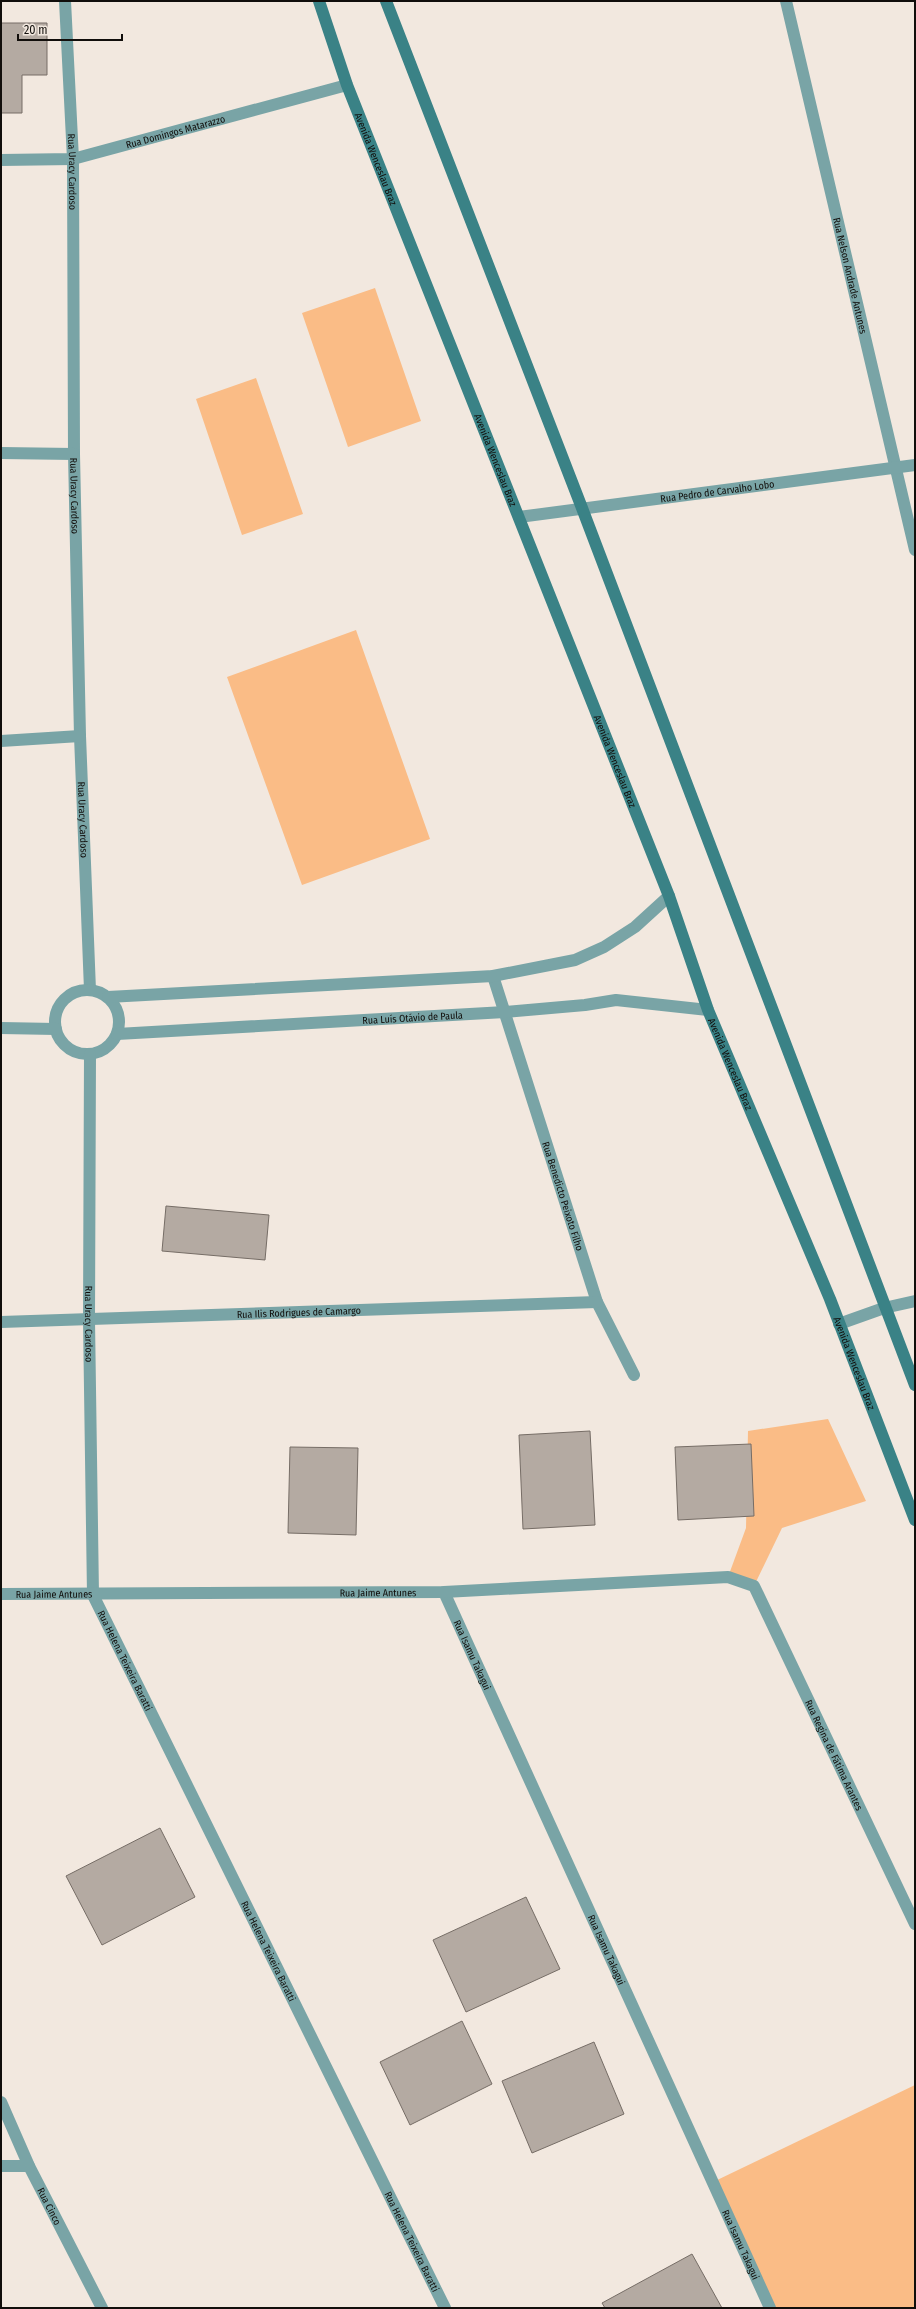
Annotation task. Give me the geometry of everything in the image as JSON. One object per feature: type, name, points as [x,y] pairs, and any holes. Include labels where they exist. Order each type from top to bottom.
[{"type":"main road","name":"Avenida Wenceslau Braz","points":[[319,1],[347,85],[669,896],[708,1010],[840,1324],[915,1520]]},
{"type":"main road","points":[[386,1],[582,508],[884,1308],[915,1386]]},
{"type":"street","name":"Rua Uracy Cardoso","points":[[65,1],[73,159],[74,454],[80,736],[90,990]]},
{"type":"street","name":"Rua Nelson Andrade Antunes","points":[[786,1],[915,550]]},
{"type":"street","name":"Rua Domingos Matarazzo","points":[[1,160],[73,159],[347,85]]},
{"type":"street","points":[[1,453],[74,454]]},
{"type":"street","name":"Rua Pedro de Carvalho Lobo","points":[[519,517],[915,465]]},
{"type":"street","points":[[1,742],[80,736]]},
{"type":"street","points":[[108,997],[116,1008],[119,1021],[116,1034],[110,1044],[101,1050],[90,1054],[78,1052],[68,1048],[60,1039],[56,1029],[55,1017],[59,1005],[67,996],[78,991],[90,990],[108,997],[493,976],[575,960],[604,947],[635,927],[669,896]]},
{"type":"street","name":"Rua Benedicto Peixoto Filho","points":[[493,976],[597,1302],[634,1375]]},
{"type":"street","name":"Rua Luís Otávio de Paula","points":[[116,1034],[505,1012],[585,1005],[616,1000],[708,1010]]},
{"type":"street","points":[[1,1028],[56,1029]]},
{"type":"street","name":"Rua Uracy Cardoso","points":[[90,1054],[89,1320],[93,1595]]},
{"type":"street","points":[[840,1324],[884,1308],[915,1301]]},
{"type":"street","name":"Rua Ilis Rodrigues de Camargo","points":[[1,1322],[597,1302]]},
{"type":"street","name":"Rua Jaime Antunes","points":[[1,1594],[93,1595],[444,1592],[728,1576],[754,1586]]},
{"type":"street","name":"Rua Regina de Fátima Arantes","points":[[754,1586],[915,1924]]},
{"type":"street","name":"Rua Isamu Takagui","points":[[444,1592],[770,2308]]},
{"type":"street","name":"Rua Helena Teixeira Baratti","points":[[93,1595],[444,2308]]},
{"type":"street","name":"Rua Cinco","points":[[1,2102],[29,2166],[102,2308]]},
{"type":"street","points":[[1,2166],[29,2166]]},
{"type":"shaded area","points":[[375,288],[421,421],[348,447],[302,313]]},
{"type":"shaded area","points":[[256,378],[303,514],[242,535],[196,399]]},
{"type":"shaded area","points":[[356,630],[430,839],[302,885],[227,677]]},
{"type":"shaded area","points":[[828,1419],[866,1501],[782,1528],[754,1586],[728,1577],[746,1528],[748,1431]]},
{"type":"shaded area","points":[[915,2085],[915,2308],[770,2308],[713,2182]]},
{"type":"building","points":[[1,23],[47,23],[47,75],[22,75],[22,113],[1,113]]},
{"type":"building","points":[[166,1206],[269,1215],[265,1260],[162,1251]]},
{"type":"building","points":[[590,1431],[595,1525],[523,1529],[519,1435]]},
{"type":"building","points":[[751,1444],[754,1516],[678,1520],[675,1447]]},
{"type":"building","points":[[290,1447],[358,1448],[356,1535],[288,1533]]},
{"type":"building","points":[[160,1828],[195,1897],[102,1945],[66,1876]]},
{"type":"building","points":[[526,1897],[560,1969],[466,2012],[433,1940]]},
{"type":"building","points":[[462,2021],[492,2084],[410,2125],[380,2062]]},
{"type":"building","points":[[594,2042],[624,2114],[532,2153],[502,2081]]},
{"type":"building","points":[[692,2254],[722,2308],[605,2308],[602,2303]]}]
